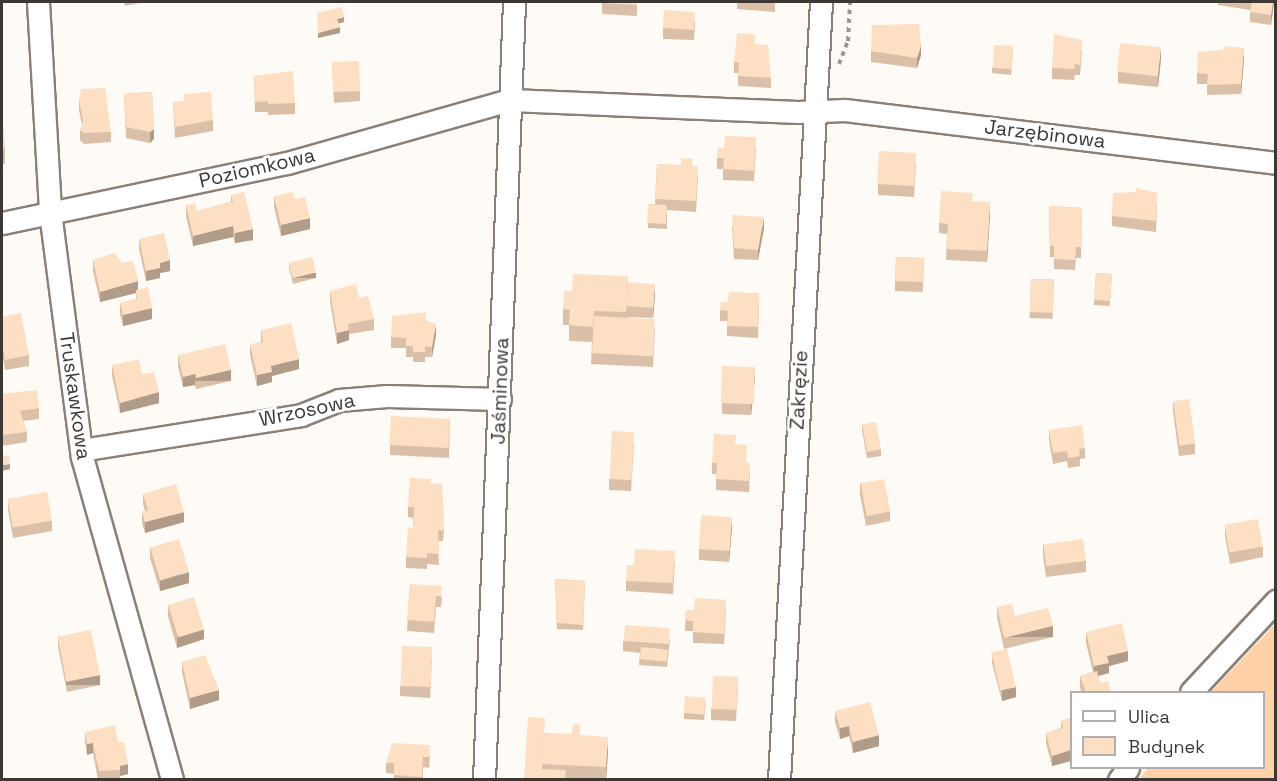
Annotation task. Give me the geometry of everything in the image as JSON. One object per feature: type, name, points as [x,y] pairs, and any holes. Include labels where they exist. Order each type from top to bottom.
[{"type":"street","name":"Truskawkowa","points":[[38,2],[50,212],[81,450],[172,780]]},
{"type":"street","name":"Jaśminowa","points":[[484,780],[514,2]]},
{"type":"street","name":"Zakręzie","points":[[779,780],[821,2]]},
{"type":"street","name":"Poziomkowa","points":[[2,223],[287,163],[510,100],[814,111]]},
{"type":"street","name":"Jarzębinowa","points":[[814,111],[845,110],[1275,163]]},
{"type":"street","name":"Wrzosowa","points":[[81,450],[301,415],[339,400],[387,396],[500,399]]},
{"type":"street","points":[[1193,691],[1275,601]]},
{"type":"path","points":[[836,73],[848,41],[850,2]]},
{"type":"shaded area","points":[[1275,624],[1275,779],[1139,779],[1147,769],[1265,769],[1265,691],[1212,691]]},
{"type":"building","points":[[637,2],[637,5],[602,3]]},
{"type":"building","points":[[1252,2],[1273,2],[1271,15],[1250,12]]},
{"type":"building","points":[[342,7],[344,17],[337,19],[340,27],[318,33],[317,13]]},
{"type":"building","points":[[664,10],[695,12],[694,30],[663,28]]},
{"type":"building","points":[[919,24],[921,45],[917,58],[871,51],[872,25]]},
{"type":"building","points":[[737,33],[755,34],[755,44],[768,45],[771,78],[738,76],[739,63],[734,62]]},
{"type":"building","points":[[1054,34],[1082,40],[1080,65],[1075,64],[1074,69],[1052,68]]},
{"type":"building","points":[[1120,43],[1161,47],[1158,76],[1117,72]]},
{"type":"building","points":[[994,45],[1013,46],[1012,69],[993,68]]},
{"type":"building","points":[[1225,46],[1244,48],[1241,84],[1207,85],[1208,74],[1197,73],[1198,52],[1224,50]]},
{"type":"building","points":[[359,61],[360,91],[333,92],[332,62]]},
{"type":"building","points":[[293,71],[295,103],[255,102],[254,76]]},
{"type":"building","points":[[105,88],[111,132],[84,133],[80,130],[83,121],[79,99],[81,89]]},
{"type":"building","points":[[152,92],[154,129],[150,132],[126,127],[124,94]]},
{"type":"building","points":[[211,92],[213,120],[175,127],[173,102],[184,101],[184,94]]},
{"type":"building","points":[[2,117],[5,148],[2,149]]},
{"type":"building","points":[[725,136],[756,137],[754,171],[723,169],[724,158],[717,158],[718,147],[724,148]]},
{"type":"building","points":[[879,151],[916,153],[914,186],[877,184]]},
{"type":"building","points":[[681,158],[693,159],[692,166],[698,166],[696,201],[655,199],[657,164],[681,165]]},
{"type":"building","points":[[1136,188],[1157,193],[1156,221],[1112,216],[1113,193],[1136,192]]},
{"type":"building","points":[[941,191],[973,193],[972,201],[990,202],[987,251],[946,249],[948,224],[939,223]]},
{"type":"building","points":[[244,192],[253,229],[235,233],[233,226],[193,236],[186,205],[195,203],[197,211],[233,202],[231,195]]},
{"type":"building","points":[[293,192],[295,199],[305,197],[310,218],[281,225],[274,196]]},
{"type":"building","points":[[648,204],[667,205],[666,224],[647,223]]},
{"type":"building","points":[[1049,206],[1082,208],[1081,247],[1076,247],[1075,260],[1054,259],[1054,246],[1050,246]]},
{"type":"building","points":[[732,215],[764,217],[758,250],[734,248]]},
{"type":"building","points":[[164,233],[170,260],[160,263],[160,268],[146,271],[139,239]]},
{"type":"building","points":[[114,253],[122,263],[133,261],[138,281],[100,292],[93,260]]},
{"type":"building","points":[[312,257],[316,273],[293,278],[289,263]]},
{"type":"building","points":[[896,257],[924,258],[923,282],[895,281]]},
{"type":"building","points":[[1096,273],[1112,274],[1110,301],[1094,300]]},
{"type":"building","points":[[573,274],[628,276],[626,312],[594,311],[593,327],[569,325],[570,310],[563,309],[564,291],[572,291]]},
{"type":"building","points":[[1031,279],[1054,280],[1053,313],[1030,312]]},
{"type":"building","points":[[628,282],[655,284],[653,308],[626,306]]},
{"type":"building","points":[[356,284],[359,298],[368,296],[374,319],[348,324],[349,330],[337,333],[330,291]]},
{"type":"building","points":[[148,287],[152,308],[123,315],[120,303],[137,299],[136,290]]},
{"type":"building","points":[[729,292],[759,293],[758,327],[727,326],[728,311],[720,310],[721,302],[728,302]]},
{"type":"building","points":[[426,312],[425,320],[436,324],[432,347],[425,346],[425,352],[413,352],[413,346],[406,346],[406,338],[391,337],[392,316]]},
{"type":"building","points":[[21,313],[29,355],[5,360],[2,317]]},
{"type":"building","points":[[594,316],[655,319],[653,356],[592,353]]},
{"type":"building","points":[[291,323],[299,359],[271,366],[272,372],[257,375],[250,345],[263,342],[261,330]]},
{"type":"building","points":[[225,344],[231,370],[196,378],[195,374],[183,377],[178,355]]},
{"type":"building","points":[[139,359],[142,374],[154,372],[159,392],[120,403],[112,365]]},
{"type":"building","points":[[722,366],[755,367],[754,404],[721,403]]},
{"type":"building","points":[[37,390],[39,408],[20,411],[27,432],[2,435],[2,394]]},
{"type":"building","points":[[1189,399],[1195,444],[1179,446],[1173,401]]},
{"type":"building","points":[[391,416],[450,419],[448,448],[389,445]]},
{"type":"building","points":[[876,422],[881,450],[867,452],[862,424]]},
{"type":"building","points":[[1082,425],[1085,448],[1079,449],[1080,456],[1068,458],[1067,451],[1053,453],[1049,430]]},
{"type":"building","points":[[612,431],[634,432],[631,480],[609,479]]},
{"type":"building","points":[[714,434],[736,435],[735,444],[747,445],[746,463],[750,463],[749,481],[716,479],[717,463],[712,463]]},
{"type":"building","points":[[9,455],[10,464],[2,465],[2,456]]},
{"type":"building","points":[[410,478],[431,479],[430,483],[442,484],[444,520],[443,531],[438,530],[439,554],[427,553],[427,558],[406,557],[408,527],[413,528],[414,507],[408,507]]},
{"type":"building","points":[[884,479],[890,511],[867,516],[860,484]]},
{"type":"building","points":[[176,484],[184,512],[145,522],[142,512],[148,510],[143,494]]},
{"type":"building","points":[[47,492],[52,521],[13,528],[8,499]]},
{"type":"building","points":[[701,515],[732,517],[730,551],[699,549]]},
{"type":"building","points":[[1258,519],[1263,547],[1229,552],[1225,525]]},
{"type":"building","points":[[179,539],[189,572],[160,580],[150,548]]},
{"type":"building","points":[[1083,539],[1086,561],[1046,566],[1043,545]]},
{"type":"building","points":[[635,549],[675,551],[673,583],[626,581],[627,565],[634,565]]},
{"type":"building","points":[[555,579],[585,581],[583,625],[557,623]]},
{"type":"building","points":[[410,584],[442,586],[441,596],[436,596],[434,622],[407,620]]},
{"type":"building","points":[[194,597],[204,630],[178,637],[168,605]]},
{"type":"building","points":[[695,598],[726,600],[724,634],[693,632],[693,621],[685,620],[686,610],[694,610]]},
{"type":"building","points":[[1012,604],[1015,616],[1048,608],[1053,626],[1004,638],[997,607]]},
{"type":"building","points":[[1122,623],[1128,651],[1107,656],[1109,663],[1094,666],[1086,632]]},
{"type":"building","points":[[625,625],[670,628],[669,644],[624,641]]},
{"type":"building","points":[[91,630],[100,675],[66,682],[58,636]]},
{"type":"building","points":[[402,646],[432,647],[431,687],[401,686]]},
{"type":"building","points":[[641,647],[668,650],[667,662],[640,659]]},
{"type":"building","points":[[1007,649],[1016,687],[1000,691],[991,653]]},
{"type":"building","points":[[205,655],[219,690],[190,698],[182,662]]},
{"type":"building","points":[[1097,671],[1100,683],[1108,681],[1110,691],[1085,691],[1080,676]]},
{"type":"building","points":[[713,676],[738,677],[737,710],[712,709]]},
{"type":"building","points":[[685,696],[706,698],[704,715],[684,713]]},
{"type":"building","points":[[870,702],[879,735],[853,742],[849,726],[840,728],[835,711]]},
{"type":"building","points":[[528,717],[545,718],[542,769],[566,770],[565,780],[524,780]]},
{"type":"building","points":[[1070,718],[1070,750],[1052,756],[1046,733],[1063,728],[1061,721]]},
{"type":"building","points":[[573,724],[580,725],[580,735],[608,737],[606,767],[542,764],[544,733],[572,734]]},
{"type":"building","points":[[115,725],[118,742],[124,742],[128,764],[120,766],[120,770],[99,771],[93,743],[87,744],[85,732]]},
{"type":"building","points":[[392,743],[430,745],[429,757],[423,757],[422,777],[394,775],[394,763],[386,763]]}]
